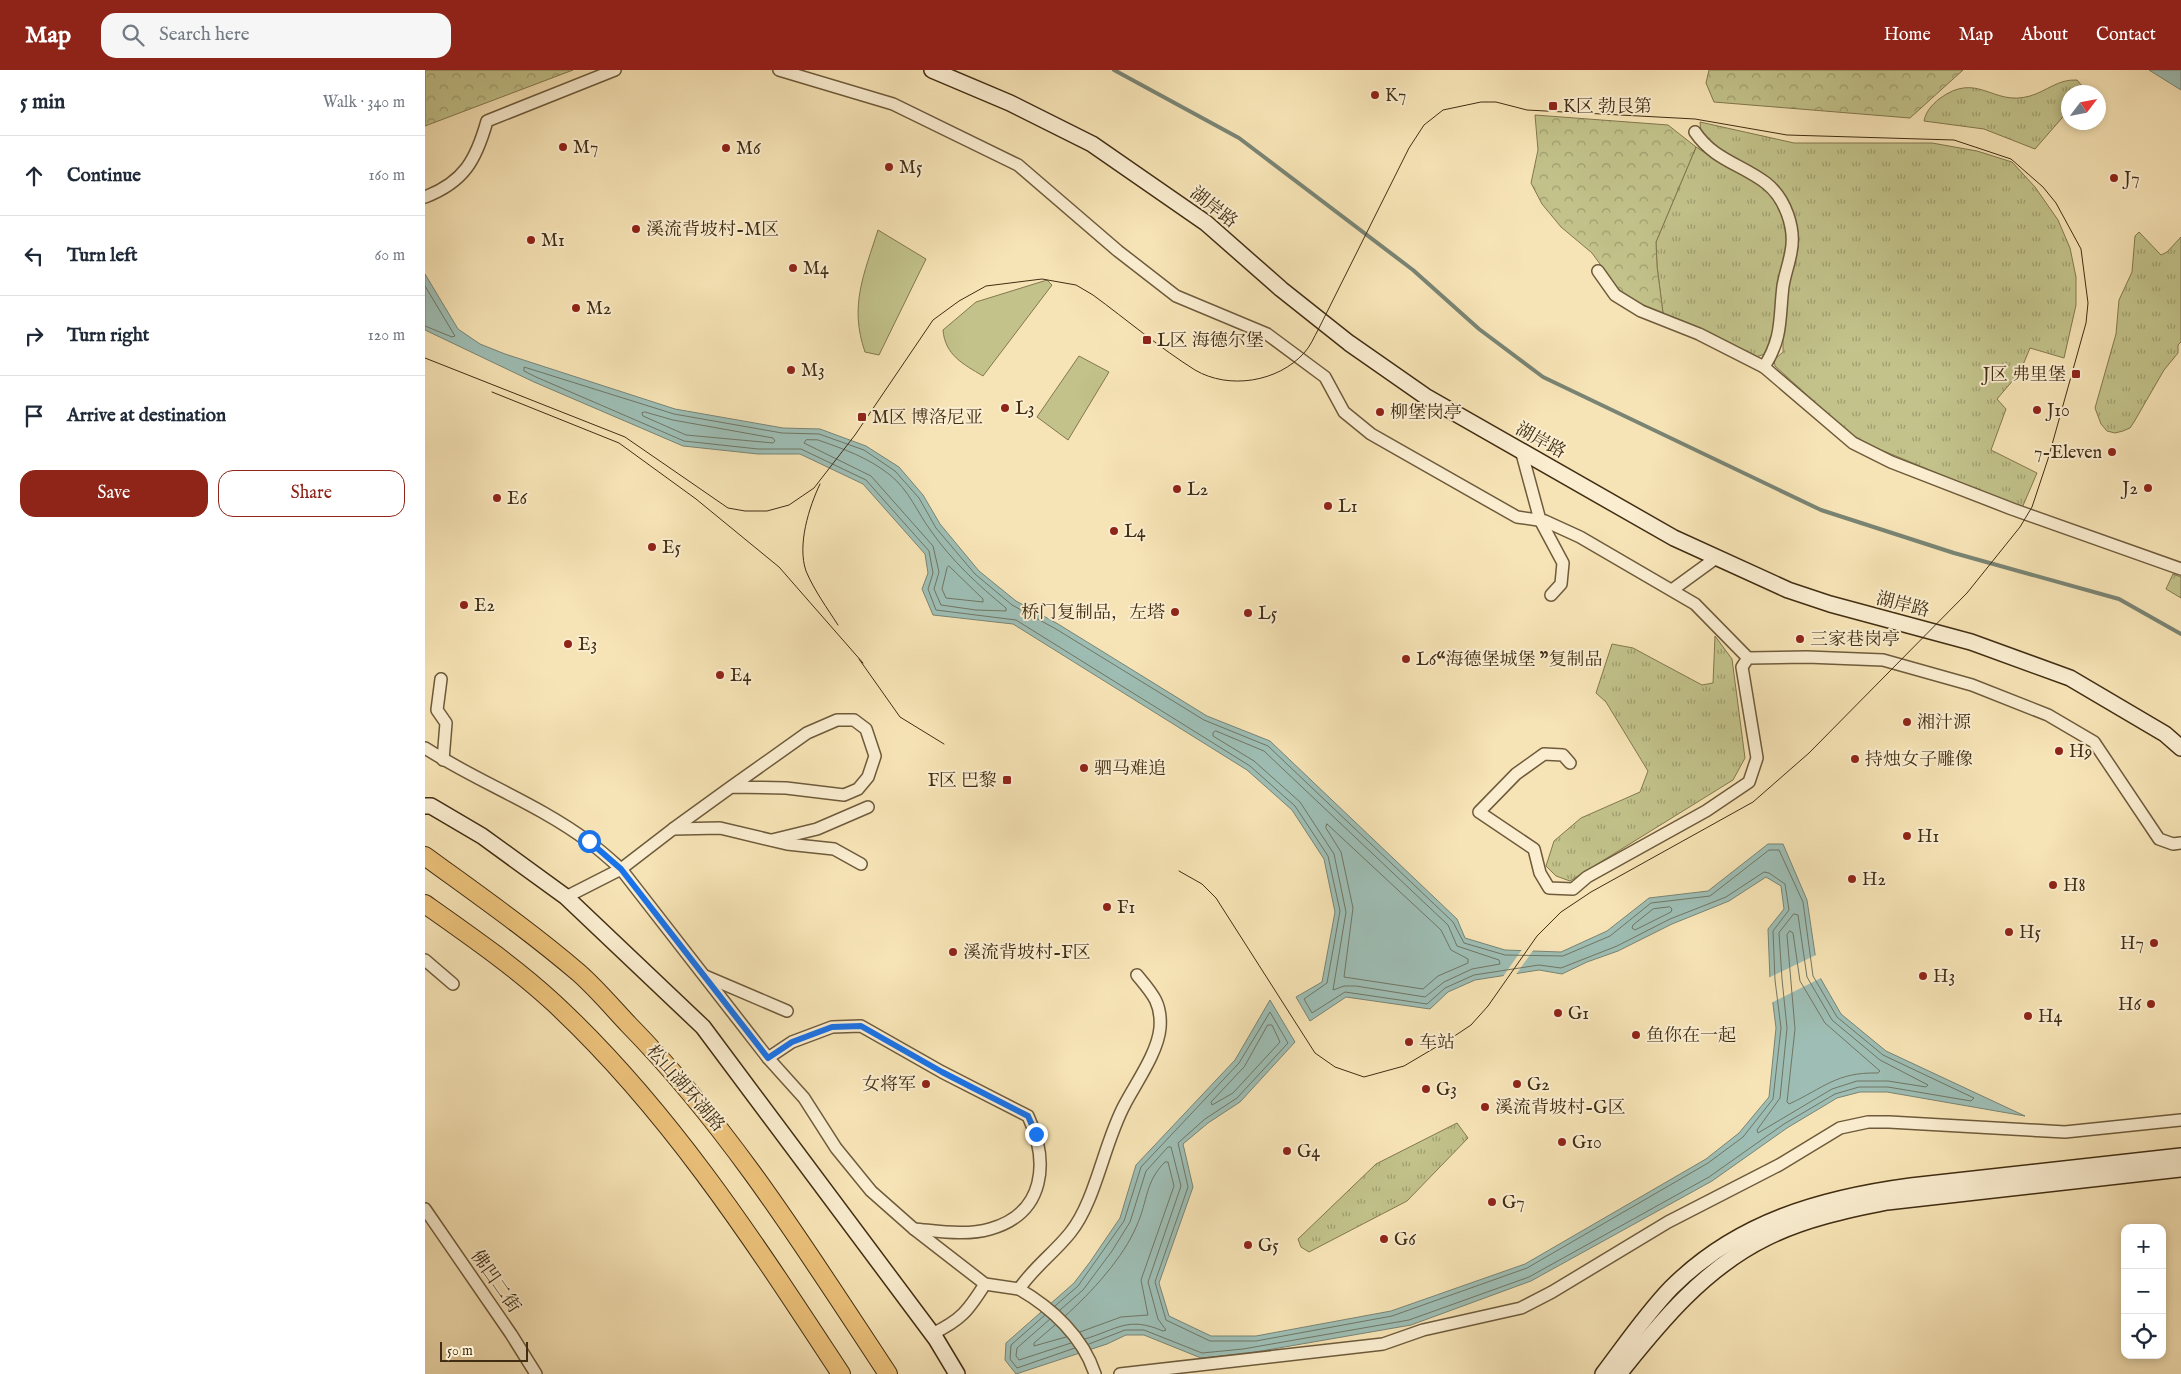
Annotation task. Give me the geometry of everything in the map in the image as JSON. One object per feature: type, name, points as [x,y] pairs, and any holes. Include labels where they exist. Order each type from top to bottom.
[{"type":"main road","name":"松山湖环湖路","points":[[425,856],[498,908],[580,974],[655,1051],[725,1135],[798,1237],[888,1374]]},
{"type":"main road","points":[[425,904],[475,940],[554,1003],[626,1078],[695,1158],[766,1259],[841,1374]]},
{"type":"street","points":[[425,197],[445,190],[460,178],[479,147],[487,121],[615,70]]},
{"type":"street","points":[[779,70],[893,104],[1018,166],[1118,251],[1176,296],[1267,334],[1325,377],[1344,412],[1371,434],[1517,517],[1540,520],[1580,536],[1672,590],[1695,604],[1748,658],[1797,657],[1883,660],[1972,685],[2048,714],[2093,742],[2159,838],[2173,844],[2181,843]]},
{"type":"street","name":"湖岸路","points":[[931,70],[1010,104],[1092,144],[1206,223],[1281,289],[1349,343],[1425,396],[1674,538],[1788,590],[1830,604],[1971,642],[2070,678],[2165,734],[2181,748]]},
{"type":"street","points":[[1695,132],[1705,146],[1717,155],[1766,183],[1778,195],[1788,213],[1792,251],[1785,270],[1779,336],[1764,367]]},
{"type":"street","points":[[1598,271],[1615,294],[1641,311],[1699,334],[1764,367],[1853,443],[1891,462],[2181,569]]},
{"type":"street","points":[[1521,450],[1540,520],[1563,563],[1561,584],[1551,595]]},
{"type":"street","points":[[1672,590],[1717,558]]},
{"type":"street","points":[[1570,763],[1563,755],[1544,754],[1516,774],[1479,812],[1534,849],[1540,872],[1549,888],[1573,889],[1587,878],[1706,811],[1749,782],[1757,758],[1742,667],[1748,658]]},
{"type":"street","points":[[441,679],[437,710],[446,723],[443,760]]},
{"type":"street","points":[[566,897],[621,869],[673,828],[807,733],[837,720],[854,720],[866,729],[875,756],[868,778],[858,789],[844,795],[786,788],[731,787]]},
{"type":"street","points":[[425,748],[443,760],[521,801],[589,841],[621,869],[768,1058],[803,1098],[836,1148],[871,1190],[913,1229],[985,1284],[1019,1289],[1034,1297],[1065,1324],[1090,1359],[1095,1374]]},
{"type":"street","points":[[425,806],[431,806],[483,836],[566,897],[703,1028],[932,1334],[957,1374]]},
{"type":"street","points":[[770,840],[817,829],[868,807]]},
{"type":"street","points":[[673,828],[721,828],[770,840],[834,850],[861,864]]},
{"type":"street","points":[[425,960],[453,984]]},
{"type":"street","points":[[703,975],[787,1011]]},
{"type":"street","points":[[1019,1289],[1031,1272],[1071,1232],[1087,1204],[1105,1148],[1124,1104],[1142,1076],[1155,1044],[1160,1029],[1158,1000],[1137,975]]},
{"type":"street","points":[[768,1058],[792,1042],[832,1027],[861,1026],[942,1072],[1028,1116],[1039,1144],[1042,1168],[1035,1191],[1023,1208],[1008,1220],[990,1229],[962,1233],[913,1229]]},
{"type":"street","points":[[1120,1374],[1383,1344],[1423,1330],[1521,1308],[1552,1292],[1669,1222],[1779,1165],[1839,1128],[1868,1122],[1889,1122],[2065,1132],[2181,1120]]},
{"type":"street","points":[[1603,1374],[1672,1288],[1695,1269],[1735,1239],[1776,1218],[1807,1206],[1877,1190],[2181,1156]]},
{"type":"street","points":[[1619,1374],[1670,1312],[1701,1282],[1735,1256],[1767,1237],[1802,1224],[1841,1212],[1887,1202],[2181,1169]]},
{"type":"street","name":"佛凹二街","points":[[425,1209],[511,1334],[536,1374]]},
{"type":"street","points":[[932,1334],[955,1322],[971,1306],[985,1284]]},
{"type":"green space","points":[[425,70],[573,70],[425,126]]},
{"type":"green space","points":[[1709,70],[1963,70],[1910,118],[1714,102],[1706,83]]},
{"type":"green space","points":[[2070,80],[2077,80],[2081,85],[2061,85],[2061,119],[2035,149],[1984,129],[1924,121],[1928,111],[1934,104],[1953,91],[1975,88],[2005,97],[2017,98],[2036,94]]},
{"type":"green space","points":[[1535,115],[1668,125],[1696,147],[1656,242],[1663,313],[1634,301],[1618,289],[1592,253],[1561,227],[1542,204],[1531,183],[1538,150]]},
{"type":"green space","points":[[1700,122],[1794,143],[1932,143],[1977,151],[2012,162],[2035,187],[2058,220],[2070,248],[2076,277],[2076,305],[2064,358],[2030,348],[2020,372],[1997,399],[2006,409],[1991,450],[2037,473],[2022,508],[1874,447],[1850,434],[1775,366],[1774,360],[1783,352],[1783,321],[1790,209],[1701,134]]},
{"type":"green space","points":[[1696,147],[1760,183],[1776,198],[1784,214],[1788,249],[1780,274],[1773,333],[1768,353],[1756,357],[1663,313],[1656,242]]},
{"type":"green space","points":[[878,230],[926,259],[879,355],[865,352],[858,320],[860,290]]},
{"type":"green space","points":[[2139,232],[2161,255],[2167,252],[2181,237],[2181,342],[2178,345],[2178,353],[2164,370],[2130,428],[2115,433],[2107,431],[2101,424],[2095,408],[2116,334],[2119,300],[2132,272],[2135,236]]},
{"type":"green space","points":[[1047,280],[1052,285],[983,376],[962,363],[951,352],[944,339],[943,330],[976,302]]},
{"type":"green space","points":[[1079,356],[1109,372],[1068,440],[1037,417]]},
{"type":"green space","points":[[2173,574],[2181,577],[2181,598],[2166,589]]},
{"type":"green space","points":[[1715,636],[1732,659],[1745,758],[1733,780],[1570,881],[1556,876],[1546,866],[1554,841],[1581,818],[1640,792],[1648,771],[1606,702],[1596,693],[1612,644],[1633,648],[1702,685],[1713,683]]},
{"type":"green space","points":[[1457,1123],[1468,1138],[1407,1201],[1309,1252],[1301,1247],[1298,1239],[1376,1164]]},
{"type":"water","points":[[2149,70],[2181,70],[2181,90]]},
{"type":"water","points":[[425,274],[458,329],[480,344],[505,354],[675,409],[783,428],[820,429],[866,446],[899,467],[923,495],[940,524],[979,571],[1016,601],[1058,624],[1207,716],[1270,741],[1457,919],[1465,938],[1505,950],[1561,952],[1607,931],[1649,898],[1708,891],[1768,844],[1783,844],[1807,900],[1818,974],[1841,1014],[1886,1051],[2025,1116],[1887,1092],[1860,1092],[1837,1098],[1787,1128],[1712,1181],[1531,1281],[1411,1325],[1244,1354],[1201,1358],[1144,1335],[1126,1335],[1107,1344],[1016,1374],[1005,1360],[1006,1343],[1074,1283],[1120,1218],[1136,1165],[1235,1060],[1270,1000],[1295,1042],[1240,1102],[1208,1123],[1183,1144],[1193,1187],[1159,1283],[1169,1316],[1211,1336],[1256,1336],[1391,1311],[1525,1264],[1706,1159],[1739,1133],[1769,1097],[1776,1028],[1770,980],[1768,929],[1784,909],[1781,886],[1766,877],[1729,901],[1672,924],[1618,951],[1587,962],[1562,974],[1539,970],[1475,980],[1448,992],[1430,1009],[1346,997],[1310,1021],[1296,997],[1322,982],[1335,912],[1324,859],[1292,810],[1247,770],[1013,624],[933,615],[922,589],[928,573],[925,554],[863,484],[800,454],[758,454],[683,446],[534,382],[425,330]]},
{"type":"pier","points":[[1523,948],[1534,949],[1515,976],[1502,978]]},
{"type":"pier","points":[[1818,954],[1823,977],[1771,1003],[1768,978]]},
{"type":"waterway","points":[[1114,70],[1239,138],[1413,270],[1479,329],[1543,377],[1821,510],[1954,553],[2119,599],[2181,634]]},
{"type":"tram line","points":[[425,358],[625,437],[728,508],[745,511],[767,511],[789,505],[814,488],[855,435],[933,320],[959,301],[986,286],[1042,279],[1076,285],[1093,295],[1195,370],[1208,376],[1223,380],[1253,380],[1281,371],[1293,363],[1310,345],[1409,148],[1424,125],[1443,110],[1481,102],[1496,102],[1527,110],[1695,119],[1787,135],[1954,140],[2011,159],[2043,187],[2056,203],[2081,249],[2088,303],[2086,323],[2048,459],[2032,507],[2020,527],[1967,593],[1809,753],[1753,802],[1591,892],[1561,912],[1537,936],[1488,1006],[1471,1025],[1404,1066],[1364,1077],[1335,1067],[1315,1053],[1216,898],[1202,884],[1179,871]]},
{"type":"tram line","points":[[492,392],[619,443],[696,499],[779,567],[863,663]]},
{"type":"tram line","points":[[820,484],[808,515],[804,538],[804,561],[806,571],[813,585],[838,625]]},
{"type":"tram line","points":[[859,659],[900,717],[944,744]]},
{"type":"place","name":"K7","points":[[1375,95]]},
{"type":"place","name":"K区 勃艮第","points":[[1553,106]]},
{"type":"place","name":"M7","points":[[563,147]]},
{"type":"place","name":"M6","points":[[726,148]]},
{"type":"place","name":"M5","points":[[889,167]]},
{"type":"place","name":"J7","points":[[2114,178]]},
{"type":"place","name":"溪流背坡村-M区","points":[[636,229]]},
{"type":"place","name":"M1","points":[[531,240]]},
{"type":"place","name":"M4","points":[[793,268]]},
{"type":"place","name":"M2","points":[[576,308]]},
{"type":"place","name":"L区 海德尔堡","points":[[1147,340]]},
{"type":"place","name":"M3","points":[[791,370]]},
{"type":"place","name":"J区 弗里堡","points":[[2076,374]]},
{"type":"place","name":"L3","points":[[1005,408]]},
{"type":"place","name":"J10","points":[[2037,410]]},
{"type":"place","name":"柳堡岗亭","points":[[1380,412]]},
{"type":"place","name":"M区 博洛尼亚","points":[[862,417]]},
{"type":"place","name":"7-Eleven","points":[[2112,452]]},
{"type":"place","name":"J2","points":[[2148,488]]},
{"type":"place","name":"L2","points":[[1177,489]]},
{"type":"place","name":"E6","points":[[497,498]]},
{"type":"place","name":"L1","points":[[1328,506]]},
{"type":"place","name":"L4","points":[[1114,531]]},
{"type":"place","name":"E5","points":[[652,547]]},
{"type":"place","name":"E2","points":[[464,605]]},
{"type":"place","name":"桥门复制品，左塔","points":[[1175,612]]},
{"type":"place","name":"L5","points":[[1248,613]]},
{"type":"place","name":"三家巷岗亭","points":[[1800,639]]},
{"type":"place","name":"E3","points":[[568,644]]},
{"type":"place","name":"L6“海德堡城堡 ”复制品","points":[[1406,659]]},
{"type":"place","name":"E4","points":[[720,675]]},
{"type":"place","name":"湘汁源","points":[[1907,722]]},
{"type":"place","name":"H9","points":[[2059,751]]},
{"type":"place","name":"持烛女子雕像","points":[[1855,759]]},
{"type":"place","name":"驷马难追","points":[[1084,768]]},
{"type":"place","name":"F区 巴黎","points":[[1007,780]]},
{"type":"place","name":"H1","points":[[1907,836]]},
{"type":"place","name":"H2","points":[[1852,879]]},
{"type":"place","name":"H8","points":[[2053,885]]},
{"type":"place","name":"F1","points":[[1107,907]]},
{"type":"place","name":"H5","points":[[2009,932]]},
{"type":"place","name":"H7","points":[[2154,943]]},
{"type":"place","name":"溪流背坡村-F区","points":[[953,952]]},
{"type":"place","name":"H3","points":[[1923,976]]},
{"type":"place","name":"H6","points":[[2151,1004]]},
{"type":"place","name":"G1","points":[[1558,1013]]},
{"type":"place","name":"H4","points":[[2028,1016]]},
{"type":"place","name":"鱼你在一起","points":[[1636,1035]]},
{"type":"place","name":"车站","points":[[1409,1042]]},
{"type":"place","name":"女将军","points":[[926,1084]]},
{"type":"place","name":"G2","points":[[1517,1084]]},
{"type":"place","name":"G3","points":[[1426,1089]]},
{"type":"place","name":"溪流背坡村-G区","points":[[1485,1107]]},
{"type":"place","name":"G10","points":[[1562,1142]]},
{"type":"place","name":"G4","points":[[1287,1151]]},
{"type":"place","name":"G7","points":[[1492,1202]]},
{"type":"place","name":"G6","points":[[1384,1239]]},
{"type":"place","name":"G5","points":[[1248,1245]]},
{"type":"route","points":[[589,841],[621,869],[768,1058],[792,1042],[832,1027],[861,1026],[942,1072],[1028,1116],[1036,1134]]}]
